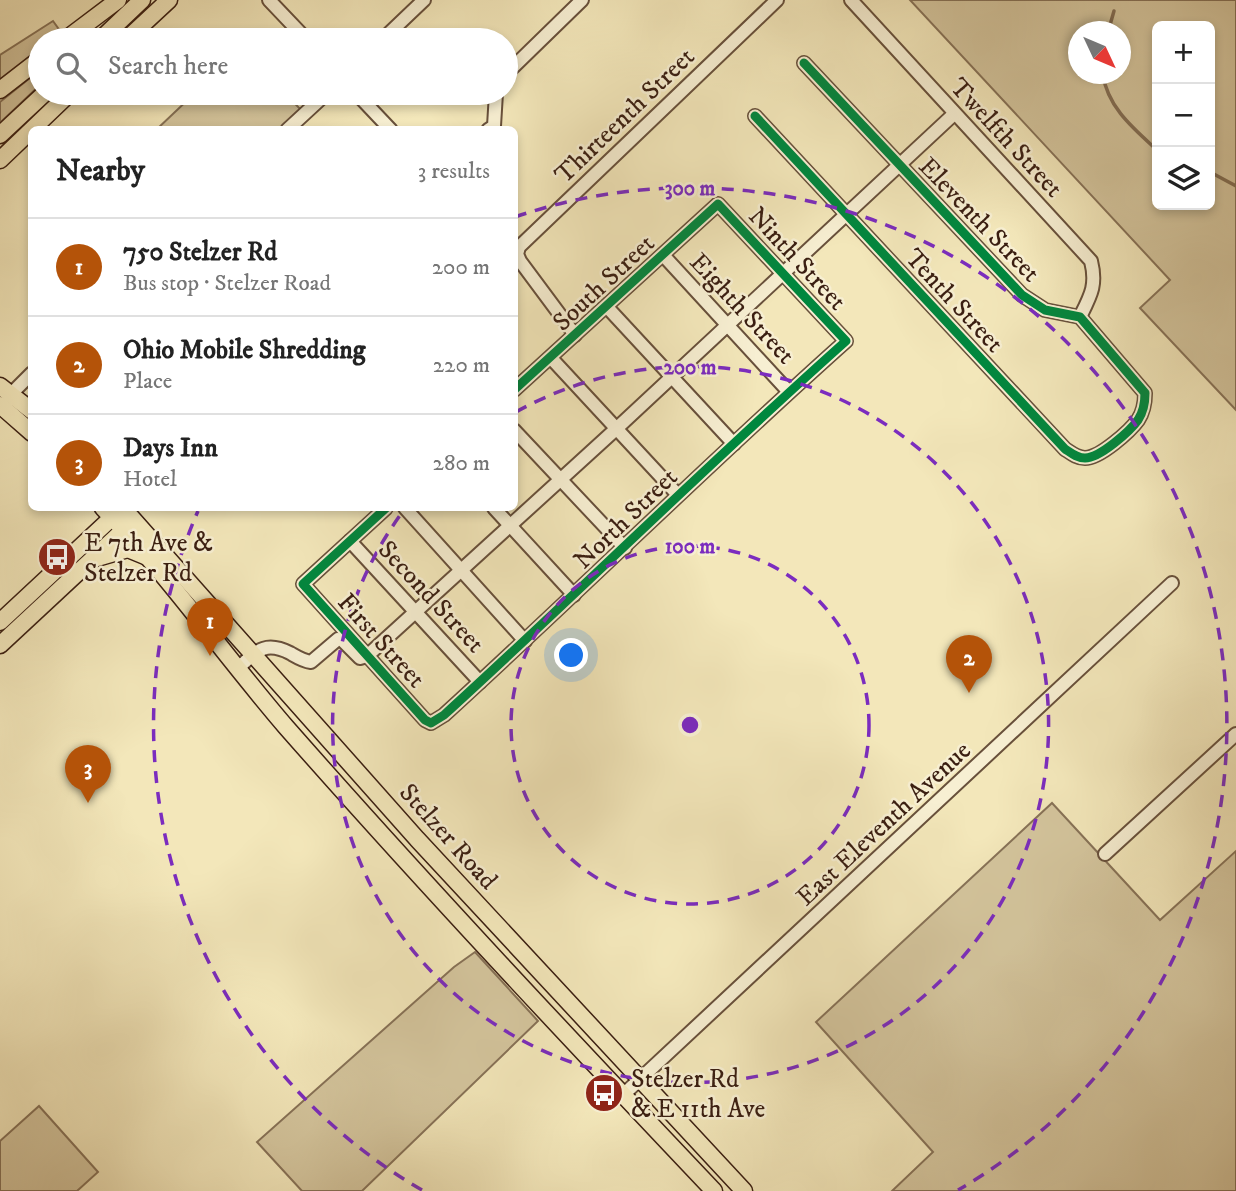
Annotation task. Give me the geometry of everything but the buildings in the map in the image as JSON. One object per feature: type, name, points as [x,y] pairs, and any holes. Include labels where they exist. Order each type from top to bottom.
[{"type":"main road","points":[[81,28],[118,0]]},
{"type":"main road","points":[[113,28],[142,0]]},
{"type":"main road","points":[[139,28],[169,0]]},
{"type":"main road","points":[[0,90],[28,68]]},
{"type":"main road","points":[[0,135],[32,105]]},
{"type":"main road","points":[[36,126],[57,105]]},
{"type":"main road","points":[[0,160],[28,133]]},
{"type":"main road","points":[[4,395],[28,409]]},
{"type":"main road","points":[[4,395],[28,428]]},
{"type":"main road","points":[[73,576],[119,515]]},
{"type":"main road","points":[[0,622],[119,515]]},
{"type":"main road","name":"Stelzer Road","points":[[119,515],[150,561],[237,669],[432,889],[714,1191]]},
{"type":"main road","name":"Stelzer Road","points":[[119,515],[254,654],[417,839],[744,1191]]},
{"type":"main road","points":[[0,645],[73,576],[98,558],[121,550],[136,551],[150,561]]},
{"type":"street","points":[[269,0],[296,28]]},
{"type":"street","points":[[395,28],[424,0]]},
{"type":"street","points":[[518,62],[582,0]]},
{"type":"street","name":"Thirteenth Street","points":[[518,250],[777,0]]},
{"type":"street","name":"Twelfth Street","points":[[851,0],[1091,261],[1095,276],[1092,292],[1080,317]]},
{"type":"street","name":"Eleventh Street","points":[[804,63],[1022,295],[1045,310],[1080,317]]},
{"type":"street","points":[[291,126],[314,105]]},
{"type":"street","points":[[367,105],[387,126]]},
{"type":"street","points":[[494,126],[495,105]]},
{"type":"street","points":[[237,669],[254,654],[269,647],[280,648],[311,662],[338,639],[360,657],[367,656],[672,378],[954,114]]},
{"type":"street","name":"Tenth Street","points":[[755,116],[1065,449],[1075,456],[1087,458],[1107,449],[1138,420],[1145,405],[1144,393],[1080,317]]},
{"type":"street","name":"South Street","points":[[518,387],[719,204]]},
{"type":"street","name":"Ninth Street","points":[[719,204],[846,341]]},
{"type":"street","name":"Eighth Street","points":[[663,255],[789,392]]},
{"type":"street","name":"Thirteenth Street","points":[[518,256],[575,335]]},
{"type":"street","points":[[607,307],[734,444]]},
{"type":"street","name":"North Street","points":[[431,723],[444,716],[846,341]]},
{"type":"street","points":[[551,358],[678,495]]},
{"type":"street","points":[[4,395],[28,376]]},
{"type":"street","points":[[518,434],[625,548]]},
{"type":"street","points":[[350,541],[383,511]]},
{"type":"street","points":[[408,511],[525,641]]},
{"type":"street","points":[[497,511],[574,595]]},
{"type":"street","name":"First Street","points":[[350,541],[303,584],[425,720],[431,723]]},
{"type":"street","name":"Second Street","points":[[350,541],[480,682]]},
{"type":"street","name":"East Eleventh Avenue","points":[[623,1095],[1172,583]]},
{"type":"street","points":[[1105,855],[1236,734]]},
{"type":"shaded area","points":[[910,0],[1236,0],[1236,410],[1140,308],[1170,280]]},
{"type":"shaded area","points":[[53,21],[58,28],[42,28]]},
{"type":"shaded area","points":[[28,37],[28,61],[0,82],[0,55]]},
{"type":"shaded area","points":[[28,80],[28,96],[0,123],[0,102]]},
{"type":"shaded area","points":[[182,105],[296,105],[302,111],[286,126],[160,126]]},
{"type":"shaded area","points":[[1052,803],[1160,920],[1236,851],[1236,1191],[892,1191],[933,1152],[816,1022]]},
{"type":"shaded area","points":[[475,952],[538,1021],[362,1191],[302,1191],[257,1142],[454,967]]},
{"type":"shaded area","points":[[39,1106],[98,1172],[77,1191],[0,1191],[0,1141]]},
{"type":"waterway","points":[[1111,21],[1114,11]]},
{"type":"waterway","points":[[1106,84],[1116,107],[1154,147]]},
{"type":"waterway","points":[[1215,175],[1236,186]]},
{"type":"cycle path","points":[[755,116],[1065,449],[1079,457],[1091,457],[1114,443],[1134,425],[1143,410],[1145,393],[1080,317],[1045,310],[1022,295],[804,63]]},
{"type":"cycle path","points":[[383,511],[303,584],[425,720],[431,723],[444,715],[494,669],[846,341],[718,204],[518,386]]},
{"type":"place","name":"E 7th Ave & Stelzer Rd","points":[[57,557]]},
{"type":"place","name":"750 Stelzer Rd","points":[[210,656]]},
{"type":"place","name":"Ohio Mobile Shredding","points":[[969,693]]},
{"type":"place","name":"Days Inn","points":[[88,803]]},
{"type":"place","name":"Stelzer Rd & E 11th Ave","points":[[604,1093]]}]
